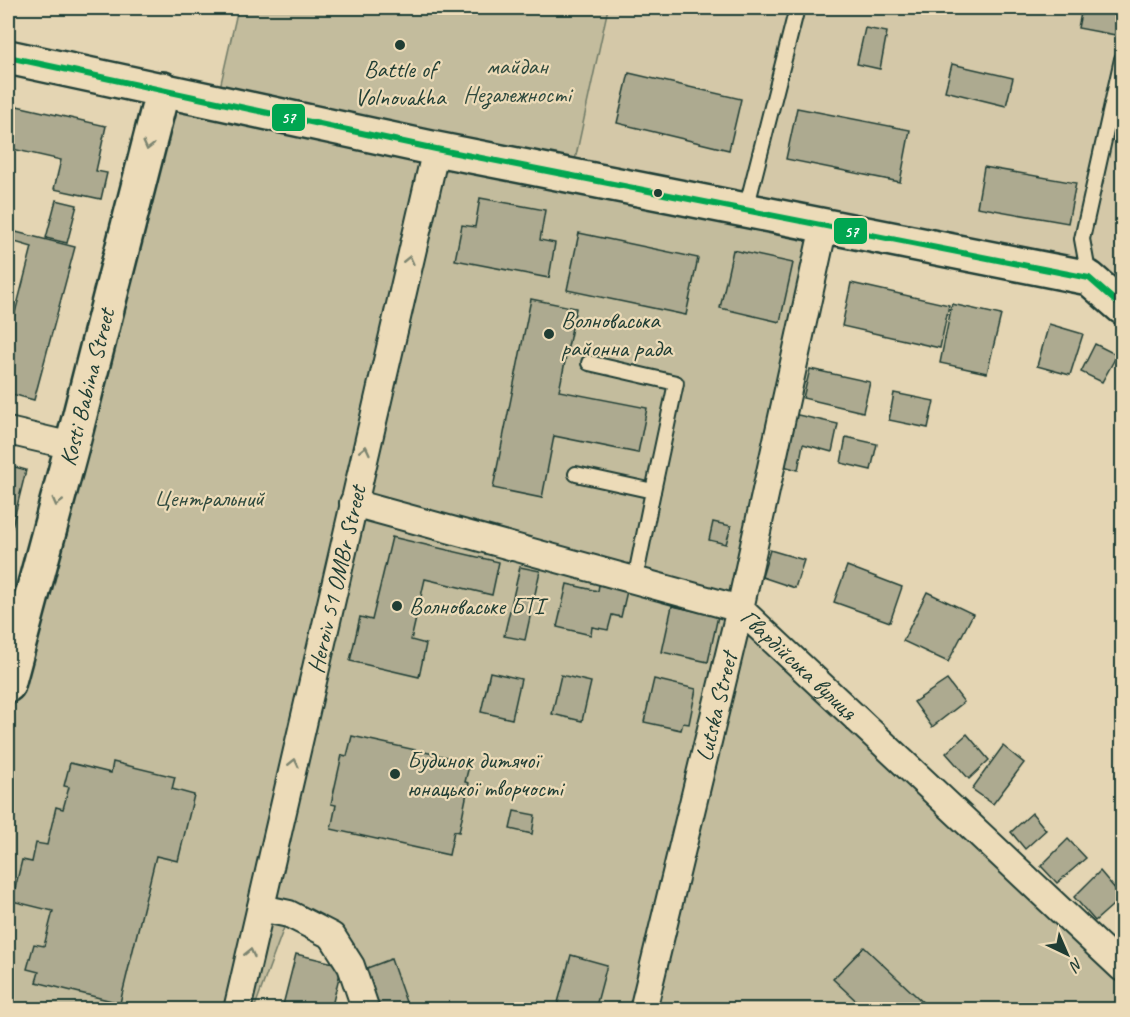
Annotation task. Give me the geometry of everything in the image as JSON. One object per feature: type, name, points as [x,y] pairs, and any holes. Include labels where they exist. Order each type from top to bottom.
[{"type":"main road","points":[[8,57],[436,149],[1089,278],[1122,307]]},
{"type":"main road","name":"Kosti Babina Street","points":[[8,685],[163,89]]},
{"type":"street","name":"Heroiv 51 OMBr Street","points":[[237,1010],[436,149]]},
{"type":"street","name":"Lutska Street","points":[[643,1010],[740,609],[824,226]]},
{"type":"street","points":[[1089,278],[1122,284]]},
{"type":"street","points":[[8,431],[72,446]]},
{"type":"street","name":"Гвардійська вулиця","points":[[353,503],[740,609],[1122,968]]},
{"type":"street","points":[[261,908],[289,914],[332,936],[351,966],[366,1010]]},
{"type":"lane","points":[[746,209],[797,8]]},
{"type":"lane","points":[[1089,278],[1082,240],[1122,59]]},
{"type":"lane","points":[[589,363],[676,383],[635,580]]},
{"type":"lane","points":[[576,474],[653,491]]},
{"type":"shaded area","points":[[608,8],[1122,8],[1122,277],[574,165]]},
{"type":"green space","name":"майдан Незалежності","points":[[238,8],[608,8],[574,165],[219,92]]},
{"type":"green space","name":"Центральний","points":[[160,99],[823,234],[740,609],[1122,968],[1122,1009],[366,1009],[351,966],[289,914],[254,1009],[8,1009],[8,685]]},
{"type":"building","points":[[1082,8],[1122,8],[1121,36],[1078,28]]},
{"type":"building","points":[[865,28],[887,32],[880,69],[857,64]]},
{"type":"building","points":[[952,64],[1013,78],[1006,106],[945,91]]},
{"type":"building","points":[[629,73],[741,99],[729,150],[617,123]]},
{"type":"building","points":[[8,104],[106,126],[96,171],[107,173],[101,199],[54,189],[61,160],[8,148]]},
{"type":"building","points":[[797,108],[910,130],[900,182],[786,159]]},
{"type":"building","points":[[984,167],[1076,183],[1068,223],[977,207]]},
{"type":"building","points":[[8,197],[14,199],[8,224]]},
{"type":"building","points":[[480,198],[545,210],[540,240],[555,243],[549,278],[455,260],[462,225],[475,227]]},
{"type":"building","points":[[56,200],[77,205],[67,243],[46,238]]},
{"type":"building","points":[[8,230],[75,247],[34,400],[8,393],[8,340],[32,247],[8,240]]},
{"type":"building","points":[[579,233],[698,258],[686,315],[567,290]]},
{"type":"building","points":[[733,250],[793,263],[780,322],[720,308]]},
{"type":"building","points":[[851,283],[949,305],[940,348],[842,326]]},
{"type":"building","points":[[531,299],[576,308],[559,391],[647,408],[638,453],[554,436],[542,498],[493,488]]},
{"type":"building","points":[[952,304],[1001,315],[987,373],[940,363]]},
{"type":"building","points":[[1049,324],[1083,334],[1070,375],[1037,366]]},
{"type":"building","points":[[1095,344],[1117,355],[1102,382],[1081,372]]},
{"type":"building","points":[[810,369],[870,382],[863,412],[803,398]]},
{"type":"building","points":[[1122,388],[1122,403],[1116,400]]},
{"type":"building","points":[[894,393],[934,401],[928,428],[889,420]]},
{"type":"building","points":[[789,413],[838,424],[832,452],[803,444],[798,470],[776,464]]},
{"type":"building","points":[[846,437],[877,444],[871,470],[841,463]]},
{"type":"building","points":[[8,465],[26,470],[8,543]]},
{"type":"building","points":[[713,522],[731,526],[726,544],[709,540]]},
{"type":"building","name":"Волноваське БТІ","points":[[392,537],[499,562],[492,595],[425,579],[411,640],[426,644],[419,677],[350,661],[360,617],[372,620]]},
{"type":"building","points":[[770,550],[804,560],[795,588],[762,577]]},
{"type":"building","points":[[847,566],[902,587],[890,622],[834,602]]},
{"type":"building","points":[[520,567],[540,571],[525,640],[504,636]]},
{"type":"building","points":[[567,584],[598,591],[599,585],[627,591],[621,617],[612,615],[608,630],[592,627],[591,635],[557,627]]},
{"type":"building","points":[[927,592],[973,614],[948,662],[903,641]]},
{"type":"building","points":[[672,606],[718,616],[708,662],[662,652]]},
{"type":"building","points":[[490,672],[521,679],[512,719],[481,712]]},
{"type":"building","points":[[561,675],[591,682],[582,721],[552,714]]},
{"type":"building","points":[[654,679],[696,689],[689,724],[683,723],[681,730],[644,722]]},
{"type":"building","points":[[947,680],[964,702],[932,727],[914,702]]},
{"type":"building","points":[[967,734],[989,760],[969,779],[946,753]]},
{"type":"building","points":[[352,736],[470,762],[465,782],[469,783],[459,832],[454,831],[449,855],[331,829],[336,805],[331,804],[342,755],[347,756]]},
{"type":"building","points":[[1003,746],[1024,763],[993,804],[972,789]]},
{"type":"building","points":[[113,762],[175,777],[172,789],[194,795],[178,861],[156,856],[120,1003],[36,982],[39,972],[27,969],[34,944],[44,946],[53,911],[12,901],[22,860],[32,862],[36,843],[47,845],[56,807],[63,809],[69,787],[64,786],[70,763],[111,773]]},
{"type":"building","points":[[514,811],[535,815],[532,834],[510,829]]},
{"type":"building","points":[[1032,813],[1046,830],[1025,849],[1011,832]]},
{"type":"building","points":[[1068,839],[1086,858],[1057,883],[1041,866]]},
{"type":"building","points":[[1100,871],[1122,897],[1095,921],[1074,897]]},
{"type":"building","points":[[864,947],[931,1010],[866,1010],[833,979]]},
{"type":"building","points":[[296,954],[342,965],[331,1010],[302,1010],[283,1005]]},
{"type":"building","points":[[571,955],[607,965],[595,1010],[556,1010]]},
{"type":"building","points":[[391,959],[406,1002],[385,1010],[376,1010],[362,970]]},
{"type":"transit line","name":"57","points":[[8,57],[436,149],[1089,278],[1122,307]]},
{"type":"place","name":"Battle of Volnovakha","points":[[400,45]]},
{"type":"place","name":"Волноваська районна рада","points":[[549,334]]},
{"type":"place","name":"Волноваське БТІ","points":[[397,606]]},
{"type":"place","name":"Будинок дитячої юнацької творчості","points":[[395,774]]}]
